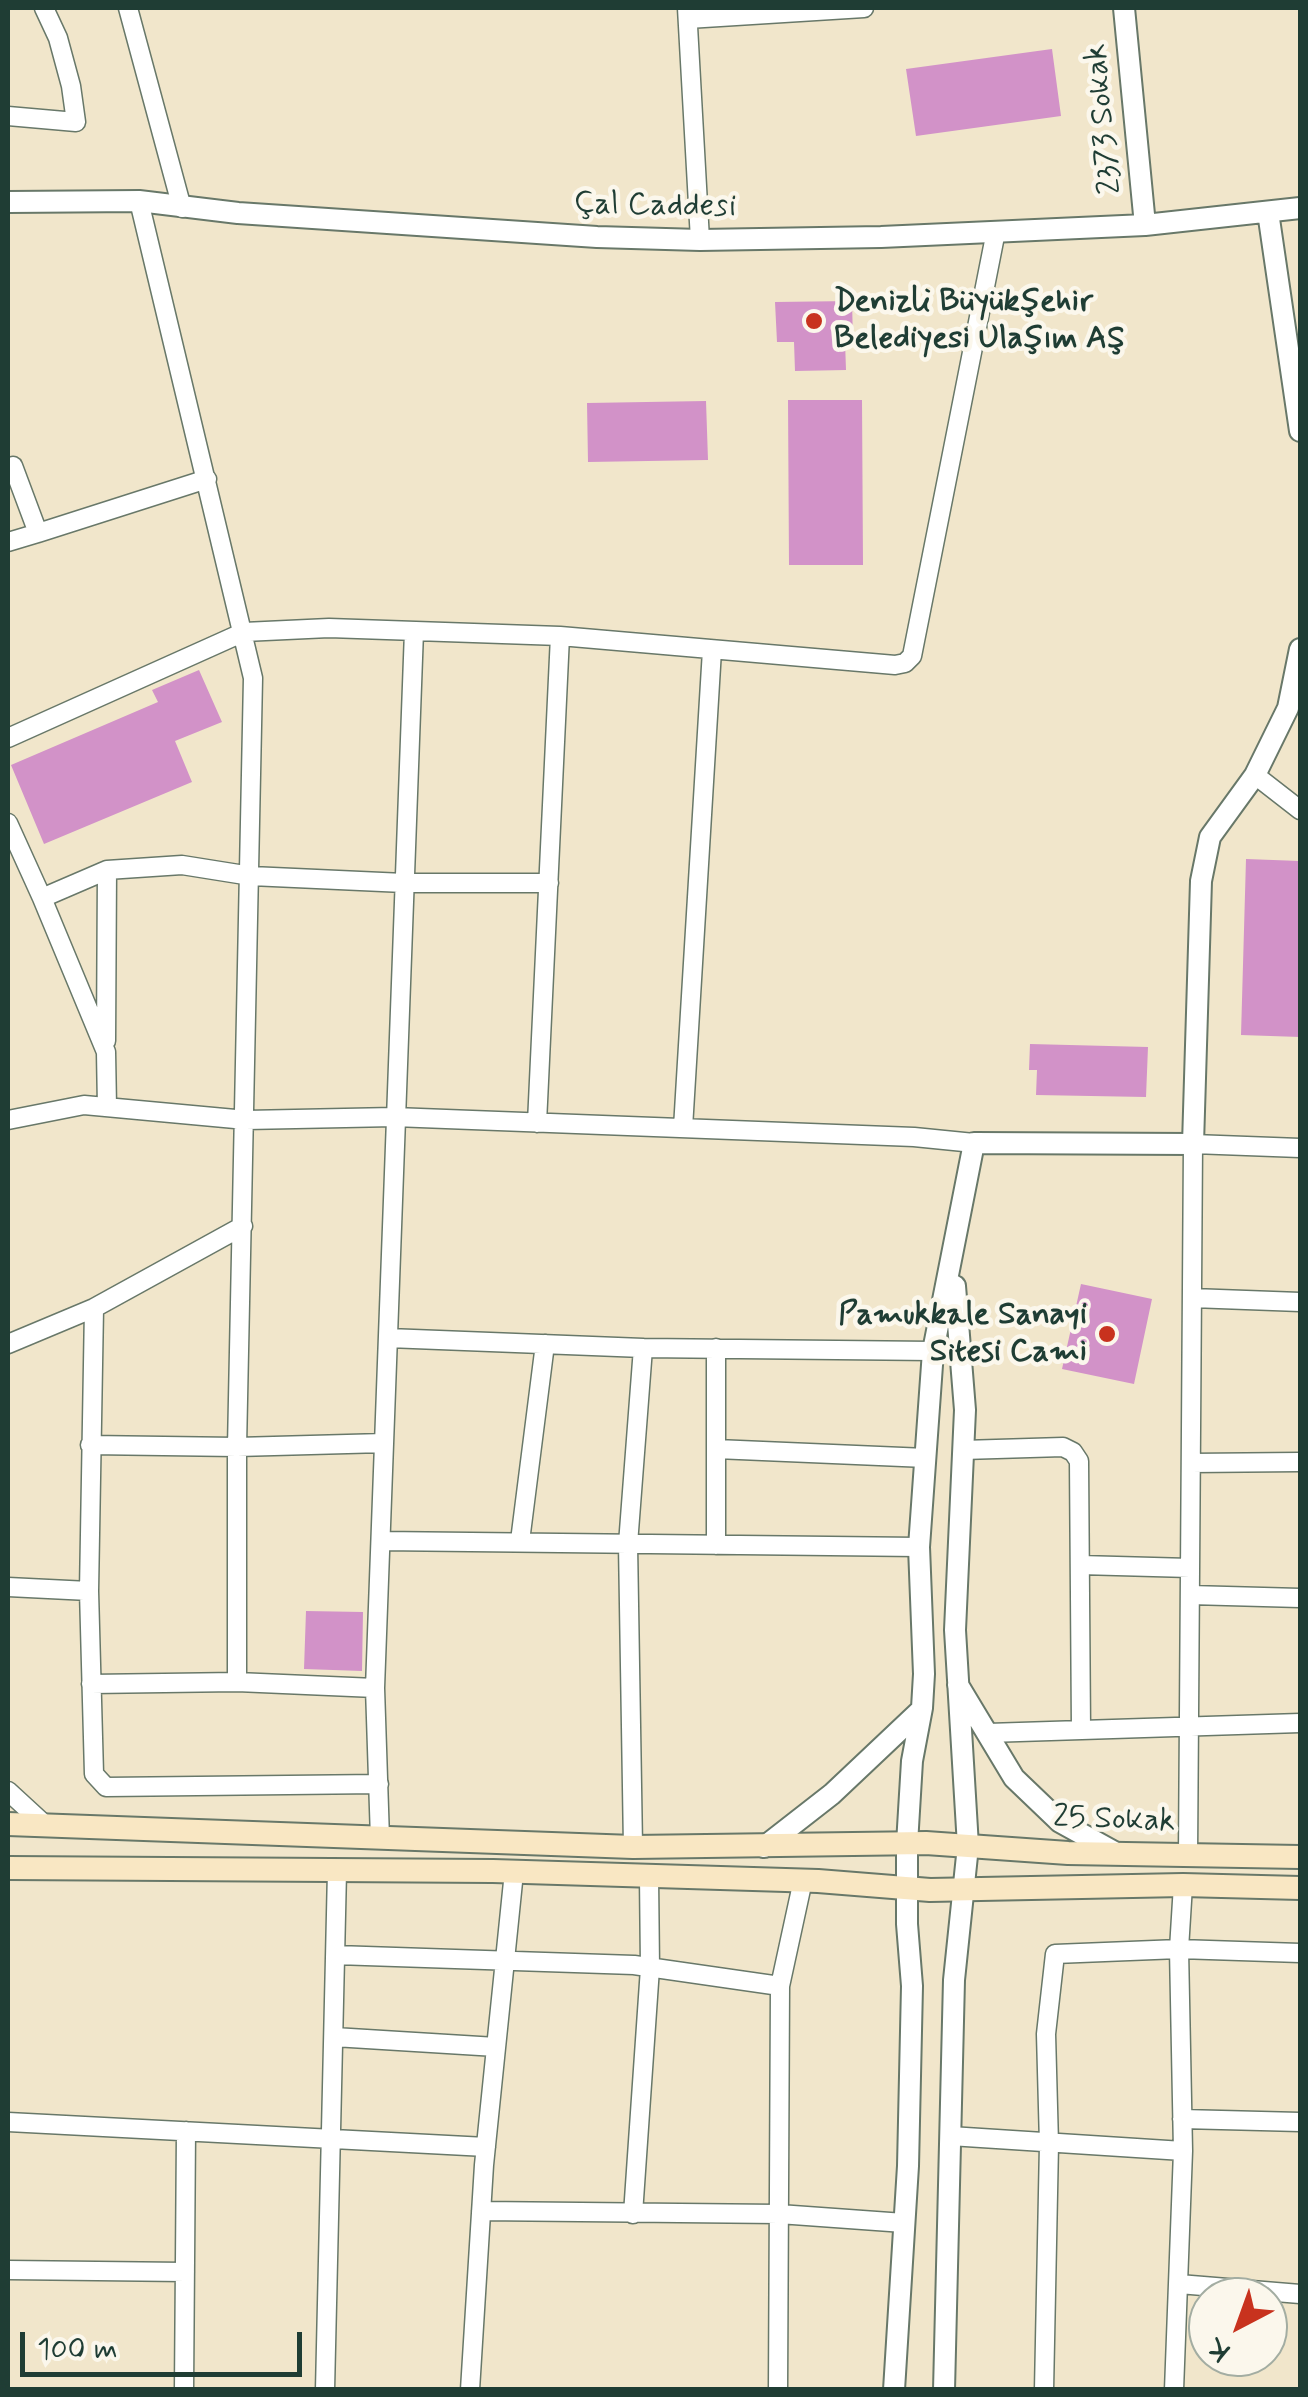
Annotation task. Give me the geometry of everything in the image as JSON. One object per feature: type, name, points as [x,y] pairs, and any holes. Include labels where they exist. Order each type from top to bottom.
[{"type":"main road","name":"25 Sokak","points":[[8,1824],[633,1847],[916,1843],[1118,1854],[1300,1858]]},
{"type":"main road","name":"25 Sokak","points":[[13,1872],[514,1872],[803,1880],[930,1890],[1300,1888]]},
{"type":"street","points":[[8,116],[76,122],[58,38],[44,8]]},
{"type":"street","points":[[128,8],[182,208]]},
{"type":"street","points":[[700,240],[687,13],[864,8]]},
{"type":"street","name":"2373 Sokak","points":[[1124,8],[1146,225]]},
{"type":"street","name":"Çal Caddesi","points":[[8,202],[139,202],[597,237],[700,240],[881,238],[1146,225],[1300,208]]},
{"type":"street","points":[[139,202],[253,678],[237,1447],[237,1682]]},
{"type":"street","points":[[1268,212],[1297,376],[1300,431]]},
{"type":"street","points":[[8,738],[244,632],[329,628],[560,636],[894,665],[912,656],[996,232]]},
{"type":"street","points":[[8,468],[12,466],[38,533]]},
{"type":"street","points":[[8,542],[207,478]]},
{"type":"street","points":[[380,1839],[375,1688],[414,631]]},
{"type":"street","points":[[537,1123],[560,636]]},
{"type":"street","points":[[1188,1856],[1193,1144],[1201,881],[1210,837],[1255,775],[1288,708],[1300,649]]},
{"type":"street","points":[[684,1128],[712,650]]},
{"type":"street","points":[[1255,775],[1300,810]]},
{"type":"street","points":[[8,823],[106,1052]]},
{"type":"street","points":[[42,898],[107,870],[182,865],[251,876],[548,883]]},
{"type":"street","points":[[107,870],[108,1107]]},
{"type":"street","points":[[8,1120],[84,1105],[246,1120],[394,1118],[914,1137],[974,1143],[1300,1148]]},
{"type":"street","points":[[894,2390],[912,1986],[905,1888],[916,1843],[912,1760],[924,1674],[920,1547],[934,1350],[974,1143]]},
{"type":"street","points":[[8,1344],[94,1308],[244,1226]]},
{"type":"street","points":[[944,2390],[954,1980],[968,1846],[955,1630],[965,1410],[953,1264]]},
{"type":"street","points":[[1192,1298],[1300,1302]]},
{"type":"street","points":[[94,1308],[89,1592],[94,1774],[106,1787],[380,1784]]},
{"type":"street","points":[[388,1338],[643,1348],[934,1350]]},
{"type":"street","points":[[520,1541],[545,1344]]},
{"type":"street","points":[[633,1847],[628,1544],[643,1348]]},
{"type":"street","points":[[716,1348],[716,1545]]},
{"type":"street","points":[[90,1446],[384,1443]]},
{"type":"street","points":[[963,1450],[1063,1448],[1073,1452],[1080,1467],[1081,1730]]},
{"type":"street","points":[[716,1450],[926,1458]]},
{"type":"street","points":[[1190,1464],[1300,1462]]},
{"type":"street","points":[[381,1541],[920,1547]]},
{"type":"street","points":[[1080,1565],[1190,1568]]},
{"type":"street","points":[[8,1587],[89,1592]]},
{"type":"street","points":[[1190,1596],[1300,1598]]},
{"type":"street","points":[[92,1684],[237,1682],[375,1688]]},
{"type":"street","points":[[957,1684],[1014,1778],[1060,1822],[1118,1854]]},
{"type":"street","points":[[764,1847],[832,1794],[922,1708]]},
{"type":"street","points":[[988,1733],[1300,1723]]},
{"type":"street","points":[[8,1791],[45,1825]]},
{"type":"street","points":[[324,2390],[338,1870]]},
{"type":"street","points":[[470,2390],[486,2147],[514,1872]]},
{"type":"street","points":[[634,2214],[650,1968],[648,1876]]},
{"type":"street","points":[[778,2390],[780,1986],[803,1880]]},
{"type":"street","points":[[1174,2390],[1183,2152],[1179,1949],[1183,1886]]},
{"type":"street","points":[[1044,2390],[1049,2144],[1046,2034],[1055,1954],[1179,1949],[1300,1952]]},
{"type":"street","points":[[336,1955],[650,1968],[780,1986]]},
{"type":"street","points":[[334,2038],[496,2046]]},
{"type":"street","points":[[1182,2118],[1300,2122]]},
{"type":"street","points":[[8,2122],[486,2147]]},
{"type":"street","points":[[184,2390],[186,2131]]},
{"type":"street","points":[[950,2136],[1183,2152]]},
{"type":"street","points":[[481,2211],[778,2214],[904,2223]]},
{"type":"street","points":[[8,2270],[185,2272]]},
{"type":"street","points":[[1179,2284],[1300,2294]]},
{"type":"building","points":[[1052,49],[1061,116],[916,136],[906,69]]},
{"type":"building","name":"Denizli Büyükşehir Belediyesi Ulaşım AŞ","points":[[852,301],[853,341],[845,341],[846,370],[795,371],[794,342],[777,342],[775,302]]},
{"type":"building","points":[[788,400],[862,400],[863,565],[789,565]]},
{"type":"building","points":[[706,401],[708,460],[588,462],[587,403]]},
{"type":"building","points":[[199,670],[222,722],[175,741],[192,782],[44,844],[11,765],[158,702],[152,690]]},
{"type":"building","points":[[1246,859],[1300,861],[1300,1037],[1241,1035]]},
{"type":"building","points":[[1030,1044],[1148,1047],[1146,1097],[1036,1095],[1037,1070],[1029,1070]]},
{"type":"building","name":"Pamukkale Sanayi Sitesi Cami","points":[[1081,1284],[1152,1299],[1134,1384],[1062,1369]]},
{"type":"building","points":[[306,1611],[363,1612],[362,1671],[304,1669]]},
{"type":"place","name":"Denizli Büyükşehir Belediyesi Ulaşım AŞ","points":[[814,321]]},
{"type":"place","name":"Pamukkale Sanayi Sitesi Cami","points":[[1107,1334]]}]
